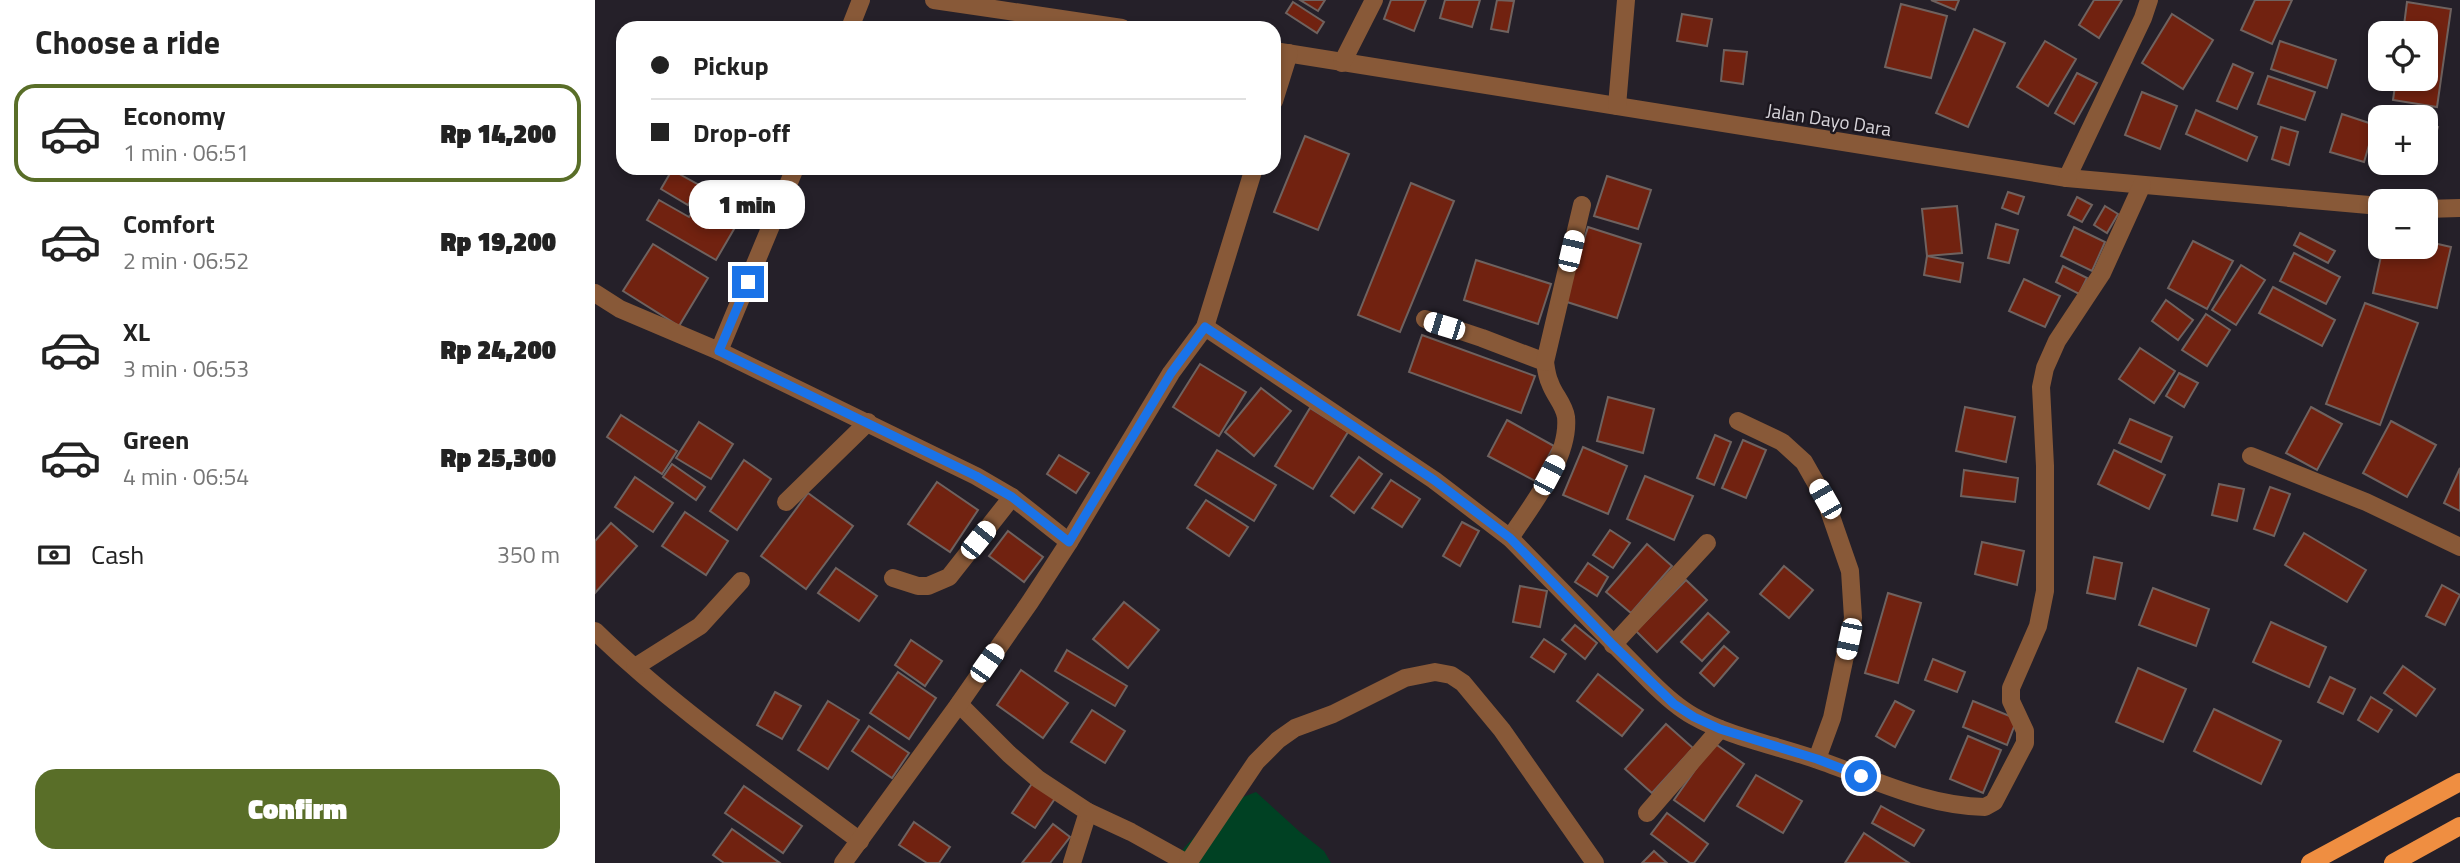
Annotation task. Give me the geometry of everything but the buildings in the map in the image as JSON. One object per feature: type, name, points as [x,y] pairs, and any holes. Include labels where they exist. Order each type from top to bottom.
[{"type":"main road","points":[[2310,863],[2460,782]]},
{"type":"main road","points":[[2393,863],[2460,826]]},
{"type":"street","points":[[854,21],[861,0]]},
{"type":"street","points":[[934,0],[1075,21]]},
{"type":"street","points":[[1342,63],[1374,0]]},
{"type":"street","points":[[1617,106],[1626,0]]},
{"type":"street","points":[[2067,178],[2149,0]]},
{"type":"street","name":"Jalan Dayo Dara","points":[[1281,52],[2067,178],[2368,205]]},
{"type":"street","points":[[719,351],[792,175]]},
{"type":"street","points":[[843,863],[959,704],[1069,542],[1171,373],[1205,327],[1252,175]]},
{"type":"street","points":[[1205,327],[1434,480],[1510,538],[1613,645],[1674,704],[1694,717],[1720,729],[1817,759],[1905,793],[1986,807],[1994,802],[2025,743],[2025,731],[2012,707],[2011,688],[2038,626],[2045,591],[2043,377],[2057,341],[2102,273],[2143,185]]},
{"type":"street","points":[[1510,538],[1557,461],[1565,431],[1564,409],[1549,383],[1545,362],[1582,205]]},
{"type":"street","points":[[2438,209],[2460,208]]},
{"type":"street","points":[[595,293],[621,309],[719,351],[931,452],[1012,497],[1069,542]]},
{"type":"street","points":[[1425,320],[1545,362]]},
{"type":"street","points":[[1738,421],[1782,442],[1804,462],[1825,499],[1850,571],[1853,618],[1832,718],[1817,759]]},
{"type":"street","points":[[786,502],[868,422]]},
{"type":"street","points":[[2251,456],[2366,502],[2460,547]]},
{"type":"street","points":[[893,578],[927,586],[949,577],[1012,497]]},
{"type":"street","points":[[1613,645],[1707,543]]},
{"type":"street","points":[[635,667],[700,626],[741,581]]},
{"type":"street","points":[[595,631],[721,738],[860,841]]},
{"type":"street","points":[[959,704],[1038,779],[1088,812],[1187,863],[1256,762],[1278,740],[1295,728],[1333,714],[1405,678],[1435,672],[1451,676],[1463,683],[1495,720],[1595,863]]},
{"type":"street","points":[[1647,813],[1720,729]]},
{"type":"street","points":[[1072,863],[1088,812]]},
{"type":"green space","points":[[1256,792],[1324,851],[1331,863],[1175,863],[1184,848],[1225,804]]},
{"type":"route","points":[[748,282],[719,351],[976,476],[1012,497],[1069,542],[1171,373],[1205,327],[1434,480],[1510,538],[1674,704],[1720,729],[1817,759],[1861,776]]}]
